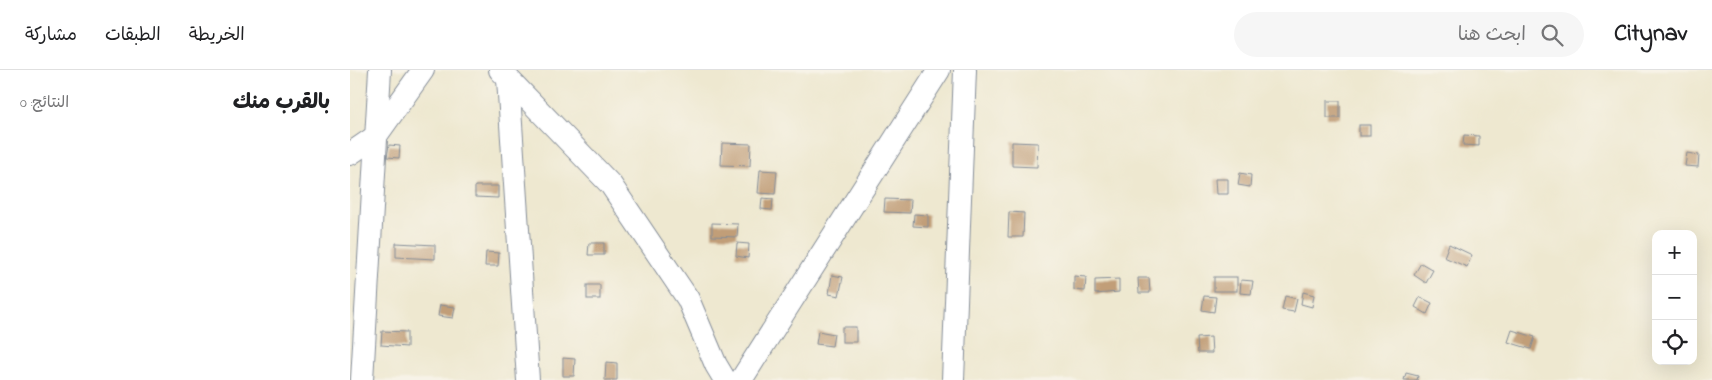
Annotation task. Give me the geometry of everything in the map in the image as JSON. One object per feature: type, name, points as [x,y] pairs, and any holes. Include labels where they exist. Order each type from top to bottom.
[{"type":"street","points":[[362,380],[380,70]]},
{"type":"street","points":[[350,154],[376,136],[423,70]]},
{"type":"street","points":[[741,380],[939,70]]},
{"type":"street","points":[[952,380],[965,70]]},
{"type":"street","points":[[504,75],[528,380]]},
{"type":"street","points":[[504,75],[611,185],[688,299],[716,365],[725,380]]},
{"type":"building","points":[[1327,101],[1340,101],[1340,118],[1327,118]]},
{"type":"building","points":[[1359,125],[1370,125],[1370,136],[1359,136]]},
{"type":"building","points":[[1464,135],[1479,136],[1479,146],[1463,145]]},
{"type":"building","points":[[1012,142],[1038,143],[1037,167],[1012,166]]},
{"type":"building","points":[[722,143],[751,144],[750,166],[721,165]]},
{"type":"building","points":[[389,145],[400,146],[399,158],[387,157]]},
{"type":"building","points":[[1687,153],[1699,155],[1698,167],[1685,166]]},
{"type":"building","points":[[760,170],[777,171],[775,194],[758,193]]},
{"type":"building","points":[[1240,173],[1251,175],[1250,187],[1238,185]]},
{"type":"building","points":[[1215,179],[1228,179],[1228,194],[1216,194]]},
{"type":"building","points":[[475,186],[498,186],[498,198],[475,197]]},
{"type":"building","points":[[762,198],[773,199],[772,210],[761,209]]},
{"type":"building","points":[[885,199],[911,200],[910,213],[884,212]]},
{"type":"building","points":[[1009,212],[1024,213],[1023,237],[1008,237]]},
{"type":"building","points":[[914,214],[928,215],[928,227],[913,226]]},
{"type":"building","points":[[712,223],[738,224],[737,237],[712,236]]},
{"type":"building","points":[[396,243],[435,245],[435,259],[396,257]]},
{"type":"building","points":[[589,243],[604,243],[604,255],[588,255]]},
{"type":"building","points":[[737,243],[749,244],[748,258],[736,256]]},
{"type":"building","points":[[1449,244],[1472,255],[1467,267],[1444,257]]},
{"type":"building","points":[[486,252],[499,253],[498,266],[485,266]]},
{"type":"building","points":[[1421,263],[1433,270],[1426,283],[1414,275]]},
{"type":"building","points":[[832,275],[843,277],[839,296],[829,294]]},
{"type":"building","points":[[1074,276],[1086,277],[1085,291],[1074,290]]},
{"type":"building","points":[[1214,277],[1237,277],[1237,291],[1214,291]]},
{"type":"building","points":[[1138,278],[1149,278],[1150,293],[1139,293]]},
{"type":"building","points":[[1119,279],[1119,292],[1095,294],[1095,280]]},
{"type":"building","points":[[1241,280],[1253,281],[1251,294],[1240,293]]},
{"type":"building","points":[[587,285],[600,285],[600,299],[587,299]]},
{"type":"building","points":[[1303,292],[1314,295],[1312,307],[1301,304]]},
{"type":"building","points":[[1204,296],[1216,297],[1214,312],[1202,310]]},
{"type":"building","points":[[1285,296],[1297,299],[1294,312],[1282,310]]},
{"type":"building","points":[[1420,297],[1432,303],[1427,314],[1415,307]]},
{"type":"building","points":[[440,305],[455,307],[453,318],[438,316]]},
{"type":"building","points":[[842,327],[856,327],[856,342],[842,342]]},
{"type":"building","points":[[1512,330],[1535,337],[1531,349],[1508,342]]},
{"type":"building","points":[[382,331],[407,332],[407,347],[381,345]]},
{"type":"building","points":[[818,331],[834,334],[832,346],[816,344]]},
{"type":"building","points":[[1211,337],[1212,353],[1198,353],[1197,338]]},
{"type":"building","points":[[563,358],[575,359],[574,376],[563,376]]},
{"type":"building","points":[[606,362],[617,363],[617,380],[605,380]]},
{"type":"building","points":[[1406,373],[1418,376],[1417,380],[1404,380]]}]
